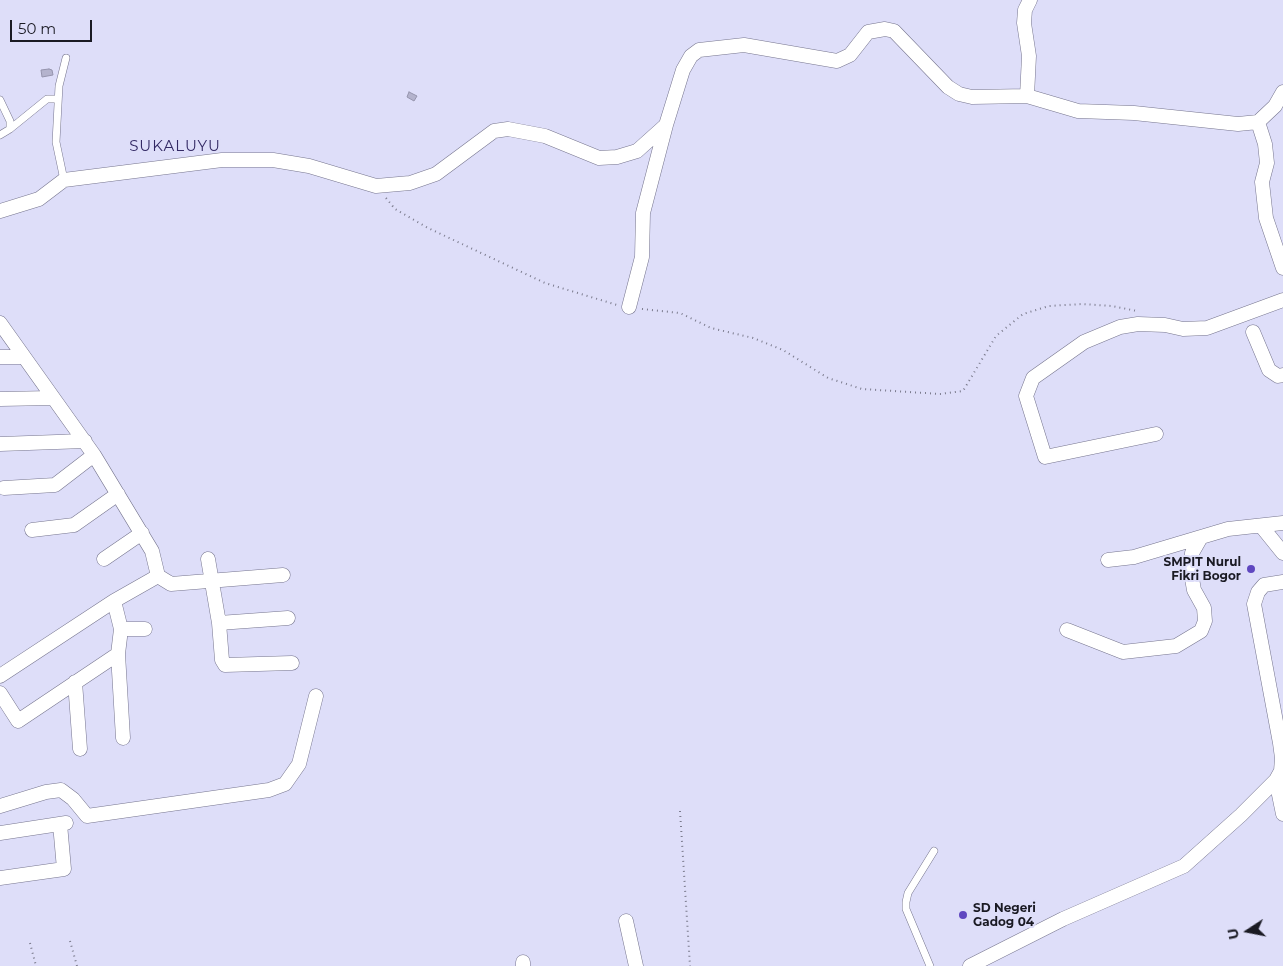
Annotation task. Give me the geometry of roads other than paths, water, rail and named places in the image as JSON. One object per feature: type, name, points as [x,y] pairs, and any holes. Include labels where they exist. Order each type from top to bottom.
[{"type":"street","points":[[1027,96],[1029,56],[1024,23],[1025,10],[1030,0]]},
{"type":"street","points":[[629,306],[642,257],[643,213],[666,125],[683,70],[691,56],[699,50],[744,45],[837,60],[850,55],[868,32],[894,31],[948,87],[959,94],[972,97],[1027,96],[1078,111],[1134,113],[1238,124],[1258,122],[1275,106],[1283,92]]},
{"type":"street","points":[[1258,122],[1265,144],[1267,163],[1262,182],[1266,218],[1283,268]]},
{"type":"street","points":[[0,210],[39,199],[64,180],[222,160],[273,160],[324,170],[376,186],[410,183],[436,174],[494,131],[508,129],[545,136],[599,158],[617,158],[637,151],[666,125]]},
{"type":"street","points":[[1156,434],[1045,457],[1026,396],[1033,378],[1084,342],[1120,327],[1138,324],[1165,324],[1183,329],[1207,328],[1283,300]]},
{"type":"street","points":[[0,323],[52,398],[85,441],[152,551],[158,576],[171,584],[283,574]]},
{"type":"street","points":[[1253,332],[1269,370],[1278,376],[1283,375]]},
{"type":"street","points":[[0,357],[23,357]]},
{"type":"street","points":[[0,399],[52,398]]},
{"type":"street","points":[[0,444],[85,441]]},
{"type":"street","points":[[4,488],[55,485],[94,456]]},
{"type":"street","points":[[32,530],[74,525],[118,494]]},
{"type":"street","points":[[1108,560],[1134,557],[1200,539],[1228,529],[1283,524]]},
{"type":"street","points":[[1262,527],[1283,552]]},
{"type":"street","points":[[104,559],[142,533]]},
{"type":"street","points":[[1067,630],[1123,652],[1176,646],[1196,635],[1201,631],[1205,621],[1204,608],[1194,590],[1191,574],[1192,554],[1200,539]]},
{"type":"street","points":[[208,559],[224,665],[292,663]]},
{"type":"street","points":[[0,676],[114,600],[158,576]]},
{"type":"street","points":[[974,965],[1063,919],[1184,866],[1241,815],[1276,780],[1281,771],[1282,758],[1254,604],[1258,592],[1264,585],[1283,582]]},
{"type":"street","points":[[114,600],[121,629],[118,654],[123,738]]},
{"type":"street","points":[[219,623],[288,618]]},
{"type":"street","points":[[121,629],[145,629]]},
{"type":"street","points":[[0,693],[18,721],[118,654]]},
{"type":"street","points":[[75,682],[80,749]]},
{"type":"street","points":[[0,806],[46,792],[60,790],[73,799],[87,816],[270,790],[284,784],[300,764],[316,696]]},
{"type":"street","points":[[1276,780],[1283,814]]},
{"type":"street","points":[[0,833],[63,824],[64,869],[0,878]]},
{"type":"street","points":[[626,921],[636,966]]},
{"type":"lane","points":[[64,180],[56,142],[60,79],[66,58]]},
{"type":"lane","points":[[0,135],[47,100],[58,99]]},
{"type":"lane","points":[[0,100],[9,117],[10,129]]},
{"type":"lane","points":[[930,966],[906,909],[906,902],[908,893],[934,851]]},
{"type":"place","name":"SMPIT Nurul Fikri Bogor","points":[[1251,569]]},
{"type":"place","name":"SD Negeri Gadog 04","points":[[963,915]]},
{"type":"district","name":"SUKALUYU","points":[[175,147]]}]
